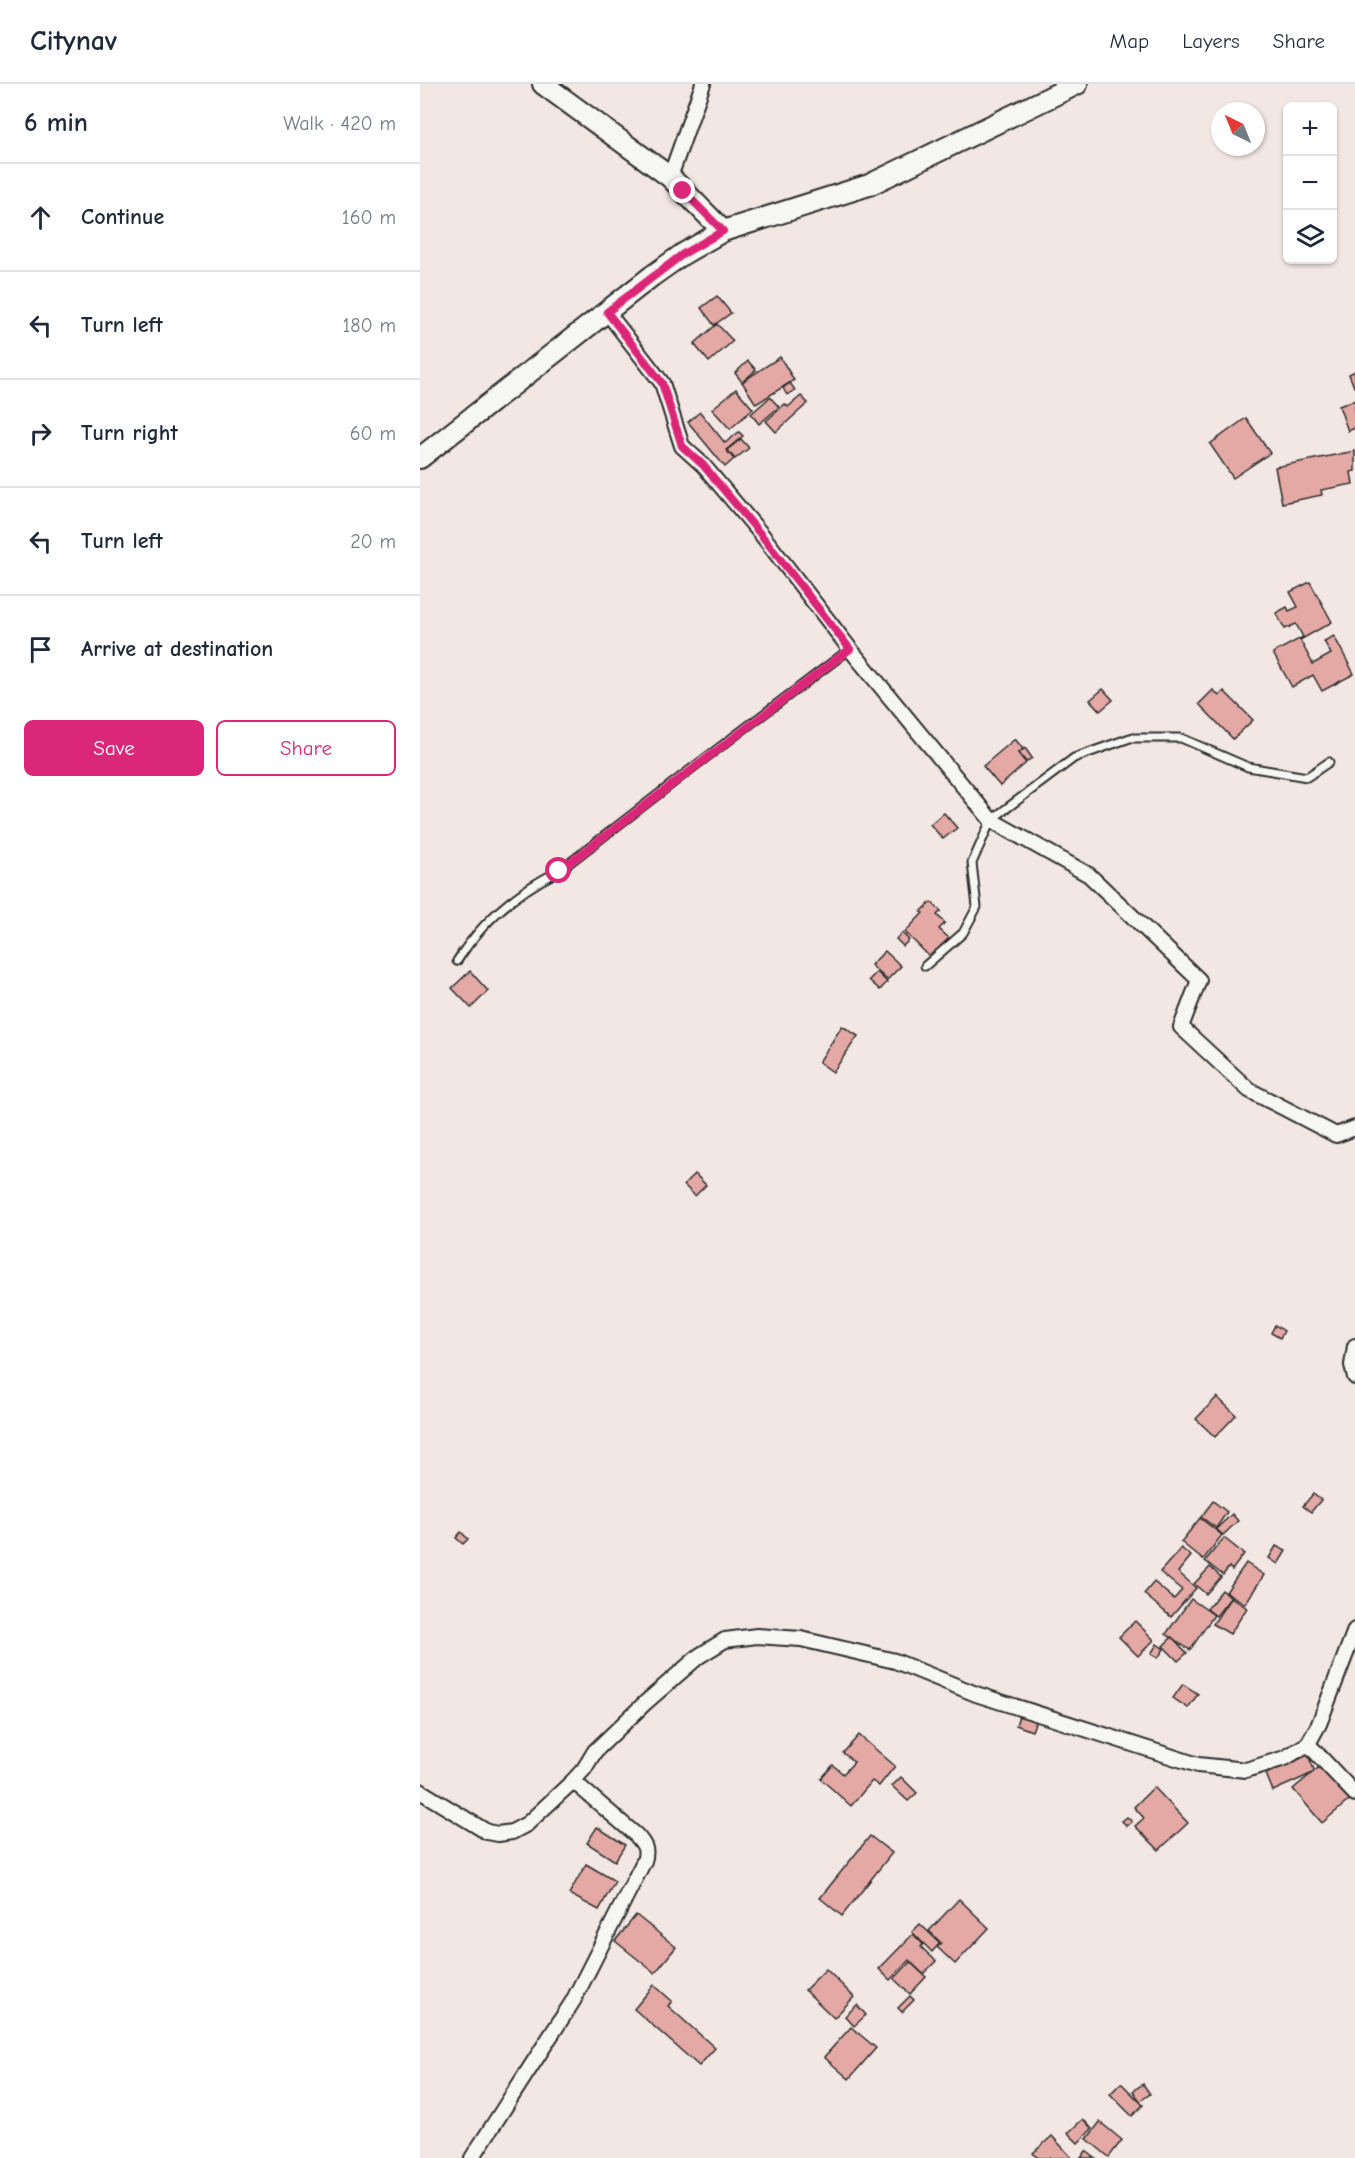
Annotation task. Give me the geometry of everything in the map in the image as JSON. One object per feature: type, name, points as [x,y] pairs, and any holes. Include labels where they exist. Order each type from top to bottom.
[{"type":"main road","points":[[543,84],[670,177],[723,231]]},
{"type":"main road","points":[[420,458],[683,254],[723,231],[868,185],[1077,84]]},
{"type":"street","points":[[670,177],[703,84]]},
{"type":"street","points":[[607,312],[662,383],[682,446],[703,465],[762,536],[850,649],[991,820],[1089,875],[1199,980],[1181,1027],[1248,1090],[1336,1135],[1355,1128]]},
{"type":"street","points":[[1355,1346],[1352,1365],[1355,1377]]},
{"type":"street","points":[[420,1791],[487,1832],[498,1834],[512,1832],[526,1824],[573,1781],[595,1751],[699,1656],[725,1640],[757,1636],[801,1639],[895,1662],[976,1694],[1198,1765],[1246,1770],[1285,1758],[1308,1744],[1319,1724],[1355,1630]]},
{"type":"street","points":[[1308,1744],[1355,1794]]},
{"type":"street","points":[[472,2158],[573,2001],[644,1861],[645,1844],[573,1781]]},
{"type":"lane","points":[[457,961],[488,919],[536,882],[559,871],[850,649]]},
{"type":"lane","points":[[925,966],[963,933],[977,907],[972,863],[991,820],[1074,758],[1130,738],[1181,738],[1248,767],[1307,777],[1329,762]]},
{"type":"building","points":[[717,296],[731,313],[714,325],[701,308]]},
{"type":"building","points":[[717,324],[733,341],[709,362],[694,344]]},
{"type":"building","points":[[780,357],[794,380],[756,404],[742,382]]},
{"type":"building","points":[[748,361],[756,370],[742,382],[735,373]]},
{"type":"building","points":[[1355,371],[1355,386],[1354,387],[1349,374]]},
{"type":"building","points":[[790,383],[795,390],[787,395],[783,388]]},
{"type":"building","points":[[736,389],[753,409],[730,429],[712,409]]},
{"type":"building","points":[[801,396],[808,403],[776,432],[766,421],[785,404],[788,407]]},
{"type":"building","points":[[770,397],[779,407],[759,424],[751,414]]},
{"type":"building","points":[[1355,400],[1355,428],[1348,431],[1339,406]]},
{"type":"building","points":[[700,412],[725,443],[739,432],[743,436],[726,450],[734,459],[725,467],[688,422]]},
{"type":"building","points":[[1246,418],[1270,453],[1233,478],[1210,444]]},
{"type":"building","points":[[741,439],[749,448],[735,459],[727,450]]},
{"type":"building","points":[[1355,451],[1355,471],[1351,472],[1353,484],[1321,490],[1322,495],[1282,503],[1275,467]]},
{"type":"building","points":[[1310,582],[1332,622],[1300,640],[1313,664],[1331,654],[1324,641],[1334,636],[1354,674],[1322,691],[1313,675],[1292,687],[1273,653],[1303,637],[1296,624],[1285,629],[1276,613],[1287,607],[1289,611],[1298,607],[1290,592]]},
{"type":"building","points":[[1103,689],[1113,700],[1100,711],[1090,700]]},
{"type":"building","points":[[1213,690],[1219,696],[1224,691],[1253,720],[1233,739],[1199,704]]},
{"type":"building","points":[[1015,739],[1023,749],[1018,753],[1026,763],[1000,786],[983,766]]},
{"type":"building","points":[[1025,748],[1032,758],[1026,762],[1019,753]]},
{"type":"building","points":[[944,813],[957,828],[943,839],[930,824]]},
{"type":"building","points":[[931,902],[941,911],[937,915],[945,923],[939,929],[949,938],[930,957],[905,932]]},
{"type":"building","points":[[902,933],[909,940],[903,946],[896,939]]},
{"type":"building","points":[[885,951],[901,966],[887,980],[871,965]]},
{"type":"building","points":[[470,971],[488,991],[471,1008],[452,988]]},
{"type":"building","points":[[877,972],[887,982],[880,990],[869,980]]},
{"type":"building","points":[[842,1026],[858,1036],[833,1072],[819,1062]]},
{"type":"building","points":[[695,1174],[706,1185],[695,1196],[684,1185]]},
{"type":"building","points":[[1275,1325],[1284,1331],[1280,1338],[1271,1333]]},
{"type":"building","points":[[1217,1397],[1236,1415],[1215,1437],[1196,1419]]},
{"type":"building","points":[[1313,1494],[1321,1500],[1311,1512],[1303,1506]]},
{"type":"building","points":[[1213,1501],[1227,1512],[1216,1528],[1201,1517]]},
{"type":"building","points":[[1232,1514],[1238,1521],[1223,1535],[1216,1529]]},
{"type":"building","points":[[1200,1518],[1222,1535],[1203,1560],[1181,1542]]},
{"type":"building","points":[[461,1532],[468,1539],[463,1544],[456,1538]]},
{"type":"building","points":[[1224,1538],[1244,1554],[1232,1570],[1229,1567],[1223,1575],[1205,1561]]},
{"type":"building","points":[[1276,1546],[1286,1551],[1278,1564],[1269,1558]]},
{"type":"building","points":[[1181,1548],[1191,1556],[1178,1572],[1196,1588],[1171,1617],[1144,1594],[1154,1582],[1174,1599],[1182,1590],[1160,1572]]},
{"type":"building","points":[[1246,1563],[1264,1575],[1245,1604],[1226,1592]]},
{"type":"building","points":[[1210,1567],[1221,1577],[1206,1594],[1194,1584]]},
{"type":"building","points":[[1222,1590],[1231,1597],[1216,1616],[1207,1609]]},
{"type":"building","points":[[1231,1597],[1247,1608],[1230,1634],[1213,1624]]},
{"type":"building","points":[[1191,1599],[1214,1615],[1190,1650],[1166,1634]]},
{"type":"building","points":[[1135,1621],[1154,1640],[1138,1656],[1119,1637]]},
{"type":"building","points":[[1172,1637],[1187,1653],[1178,1661],[1163,1646]]},
{"type":"building","points":[[1157,1644],[1164,1649],[1158,1658],[1151,1654]]},
{"type":"building","points":[[1183,1684],[1198,1694],[1188,1708],[1173,1698]]},
{"type":"building","points":[[1020,1712],[1037,1718],[1032,1731],[1016,1725]]},
{"type":"building","points":[[859,1735],[895,1766],[879,1786],[872,1781],[851,1806],[821,1779],[833,1765],[843,1774],[854,1762],[843,1753]]},
{"type":"building","points":[[1308,1755],[1315,1772],[1273,1791],[1266,1774]]},
{"type":"building","points":[[1324,1763],[1353,1797],[1322,1823],[1293,1789]]},
{"type":"building","points":[[901,1777],[917,1793],[908,1801],[892,1786]]},
{"type":"building","points":[[1154,1787],[1188,1823],[1159,1850],[1135,1826],[1144,1818],[1134,1807]]},
{"type":"building","points":[[1127,1817],[1132,1822],[1127,1826],[1122,1821]]},
{"type":"building","points":[[597,1827],[625,1845],[615,1861],[587,1843]]},
{"type":"building","points":[[870,1836],[892,1853],[842,1916],[820,1898]]},
{"type":"building","points":[[586,1864],[615,1881],[599,1910],[569,1894]]},
{"type":"building","points":[[959,1899],[989,1928],[955,1964],[937,1947],[941,1943],[929,1931]]},
{"type":"building","points":[[636,1915],[676,1947],[655,1973],[615,1941]]},
{"type":"building","points":[[920,1924],[940,1943],[932,1952],[912,1932]]},
{"type":"building","points":[[913,1934],[923,1944],[921,1947],[936,1961],[923,1974],[909,1960],[890,1980],[879,1969]]},
{"type":"building","points":[[910,1962],[926,1977],[910,1994],[894,1979]]},
{"type":"building","points":[[826,1969],[854,1997],[834,2018],[805,1990]]},
{"type":"building","points":[[654,1985],[672,2001],[668,2006],[715,2048],[699,2066],[634,2009]]},
{"type":"building","points":[[910,1996],[914,2000],[902,2012],[898,2008]]},
{"type":"building","points":[[857,2005],[866,2015],[854,2026],[845,2016]]},
{"type":"building","points":[[851,2027],[876,2048],[849,2079],[824,2057]]},
{"type":"building","points":[[1121,2083],[1143,2105],[1132,2116],[1110,2094]]},
{"type":"building","points":[[1143,2084],[1150,2094],[1140,2101],[1133,2091]]},
{"type":"building","points":[[1083,2119],[1092,2129],[1078,2143],[1068,2133]]},
{"type":"building","points":[[1100,2122],[1122,2140],[1109,2157],[1087,2139]]},
{"type":"building","points":[[1052,2136],[1072,2158],[1038,2158],[1033,2153]]},
{"type":"building","points":[[1086,2151],[1095,2158],[1081,2158]]},
{"type":"route","points":[[559,871],[850,649],[762,536],[703,465],[682,446],[662,383],[607,312],[683,254],[723,231],[683,191]]}]
